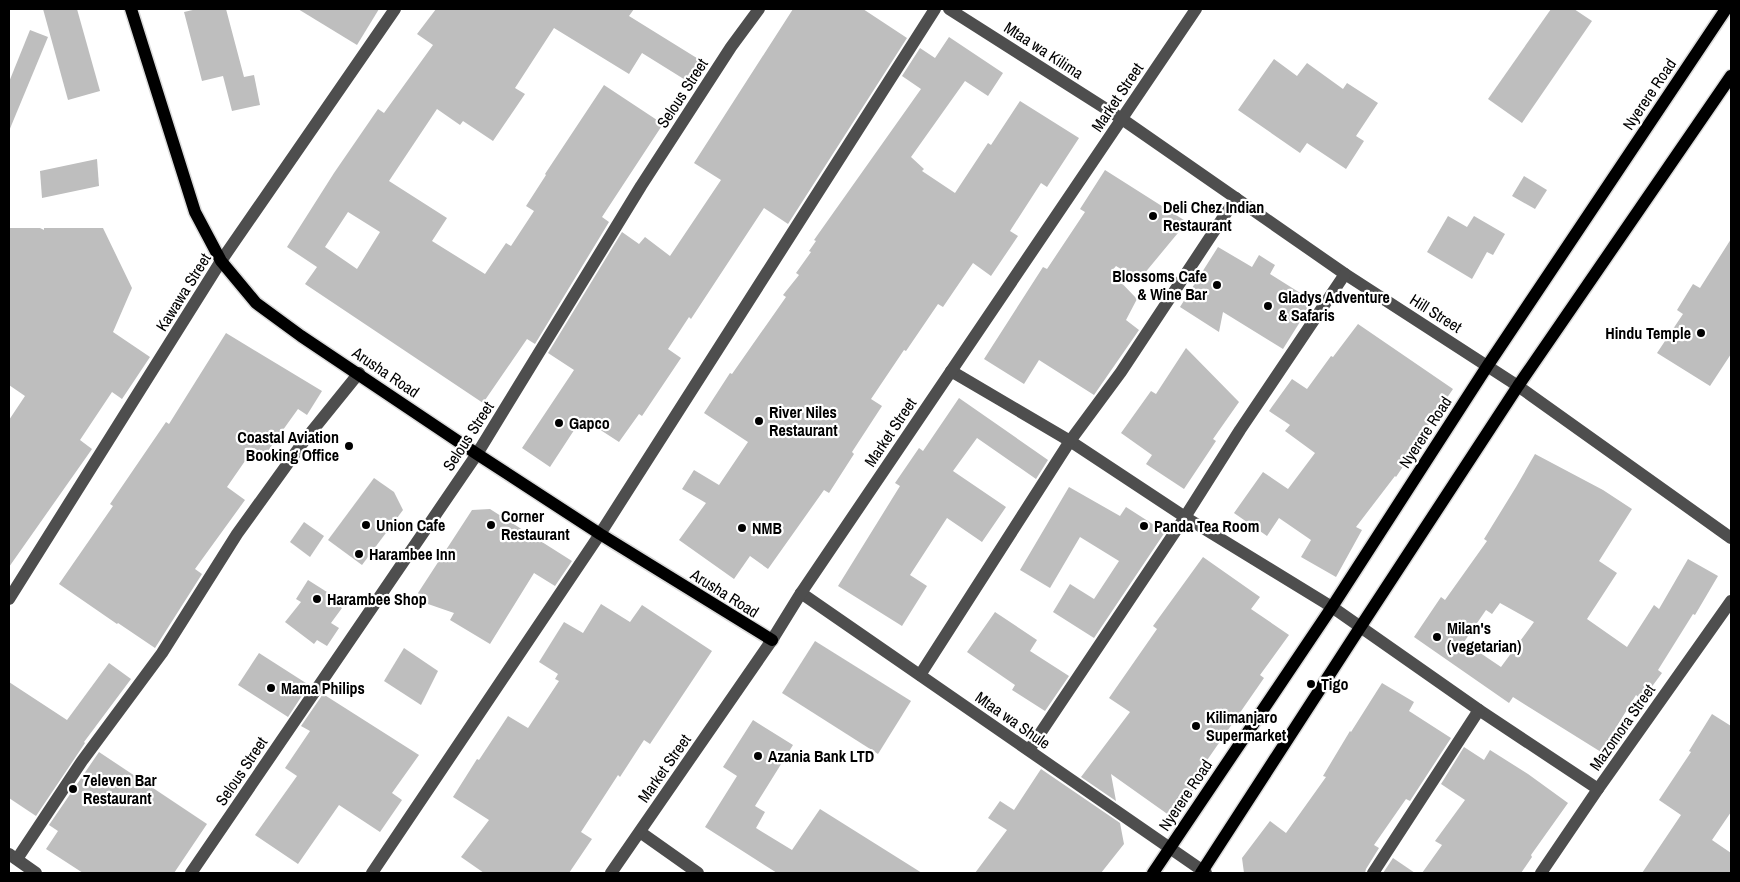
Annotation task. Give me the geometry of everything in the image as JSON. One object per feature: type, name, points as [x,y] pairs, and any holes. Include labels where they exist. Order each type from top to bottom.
[{"type":"main road","name":"Arusha Road","points":[[131,9],[195,212],[221,261],[256,303],[477,454],[600,534],[772,640]]},
{"type":"main road","name":"Nyerere Road","points":[[1153,873],[1332,607],[1488,365],[1726,9]]},
{"type":"main road","points":[[1204,872],[1361,626],[1518,386],[1731,76]]},
{"type":"street","name":"Kawawa Street","points":[[9,599],[221,261],[395,9]]},
{"type":"street","name":"Selous Street","points":[[191,873],[477,454],[641,186],[731,47],[759,9]]},
{"type":"street","points":[[372,873],[600,534],[935,9]]},
{"type":"street","name":"Mtaa wa Kilima","points":[[949,9],[1122,119]]},
{"type":"street","name":"Market Street","points":[[611,873],[772,640],[801,593],[1196,9]]},
{"type":"street","name":"Hill Street","points":[[1122,119],[1345,274],[1488,365],[1731,538]]},
{"type":"street","points":[[920,676],[1070,441],[1121,372],[1236,198]]},
{"type":"street","points":[[1029,750],[1345,274]]},
{"type":"street","points":[[952,371],[1070,441],[1185,517],[1332,607],[1479,710],[1598,789]]},
{"type":"street","points":[[36,873],[13,857],[162,653],[237,534],[304,441],[359,373]]},
{"type":"street","name":"Mtaa wa Shule","points":[[801,593],[1204,872]]},
{"type":"street","name":"Mazomora Street","points":[[1540,873],[1731,601]]},
{"type":"street","points":[[1374,873],[1479,710]]},
{"type":"street","points":[[640,832],[698,873]]},
{"type":"building","points":[[43,9],[77,9],[100,91],[68,100]]},
{"type":"building","points":[[197,9],[226,9],[244,77],[254,75],[260,105],[232,111],[223,76],[202,81],[184,12]]},
{"type":"building","points":[[298,9],[379,9],[357,45]]},
{"type":"building","points":[[436,9],[634,9],[629,16],[700,60],[687,81],[642,53],[629,74],[554,28],[515,88],[525,94],[493,141],[463,121],[460,125],[437,109],[389,181],[447,218],[432,241],[485,274],[506,243],[511,246],[534,211],[526,206],[604,85],[663,124],[602,217],[609,222],[535,344],[527,339],[483,403],[305,284],[317,267],[287,247],[334,173],[378,109],[384,113],[433,45],[417,34]],"holes":[[[348,212],[380,232],[357,269],[325,247]]]},
{"type":"building","points":[[793,9],[863,9],[907,38],[788,224],[764,208],[691,319],[689,317],[668,349],[681,358],[642,416],[639,414],[619,442],[582,418],[550,467],[522,448],[574,370],[548,353],[622,232],[639,244],[645,237],[670,256],[721,180],[694,163]]},
{"type":"building","points":[[1551,9],[1574,9],[1592,21],[1522,123],[1488,99]]},
{"type":"building","points":[[30,30],[48,37],[9,131],[9,82]]},
{"type":"building","points":[[949,37],[1003,73],[988,96],[965,81],[911,157],[924,169],[922,171],[955,193],[988,143],[991,145],[1020,101],[1079,138],[1047,187],[1041,183],[1010,231],[1018,236],[991,276],[973,263],[943,307],[938,304],[906,351],[904,350],[871,399],[882,406],[852,452],[854,454],[829,493],[824,490],[768,569],[750,556],[734,579],[679,540],[706,503],[682,489],[694,470],[719,485],[748,442],[704,413],[730,373],[732,374],[786,297],[783,295],[799,275],[796,273],[811,252],[809,251],[816,241],[814,240],[921,89],[902,76],[920,48],[935,58]]},
{"type":"building","points":[[1274,59],[1297,76],[1307,63],[1343,89],[1347,83],[1378,103],[1356,136],[1364,141],[1346,169],[1307,143],[1300,153],[1238,110]]},
{"type":"building","points":[[97,159],[99,186],[42,198],[40,171]]},
{"type":"building","points":[[1105,170],[1187,222],[1139,280],[1116,266],[1111,272],[1137,299],[1126,320],[1139,330],[1094,395],[1039,360],[1024,384],[984,359],[1043,267],[1047,269],[1085,212],[1080,209]]},
{"type":"building","points":[[1524,176],[1547,190],[1535,209],[1512,196]]},
{"type":"building","points":[[1448,216],[1467,227],[1474,216],[1505,234],[1493,255],[1487,252],[1472,279],[1427,252]]},
{"type":"building","points":[[9,228],[40,228],[44,230],[44,228],[103,228],[132,288],[113,332],[150,357],[122,399],[112,392],[80,440],[92,449],[9,567],[9,420],[25,396],[9,385]]},
{"type":"building","name":"Hindu Temple","points":[[1731,239],[1731,354],[1710,386],[1657,353],[1683,314],[1677,310],[1693,284],[1700,288]]},
{"type":"building","points":[[1218,247],[1252,267],[1259,255],[1275,265],[1270,274],[1313,301],[1283,349],[1223,312],[1219,332],[1180,307]]},
{"type":"building","points":[[1358,324],[1453,389],[1416,443],[1418,444],[1396,477],[1356,527],[1362,530],[1336,577],[1301,557],[1311,540],[1279,518],[1267,536],[1234,513],[1263,472],[1288,489],[1315,453],[1285,431],[1290,425],[1269,411],[1292,379],[1307,389]]},
{"type":"building","points":[[226,333],[322,391],[307,415],[298,409],[265,455],[254,448],[227,487],[245,500],[195,569],[202,574],[155,648],[59,584],[113,506],[110,504],[166,422],[169,424]]},
{"type":"building","points":[[1186,348],[1239,402],[1213,439],[1216,441],[1184,489],[1146,464],[1152,455],[1121,433],[1151,391],[1156,394]]},
{"type":"building","points":[[959,398],[1048,460],[1036,479],[977,438],[953,471],[1006,507],[982,542],[947,518],[910,575],[927,586],[902,626],[838,586],[900,486],[895,483],[919,448],[923,451]]},
{"type":"building","points":[[1535,454],[1603,490],[1632,509],[1599,561],[1617,573],[1587,619],[1627,647],[1654,605],[1659,609],[1688,559],[1718,576],[1695,615],[1693,614],[1658,670],[1662,673],[1642,700],[1636,695],[1601,752],[1513,697],[1509,703],[1414,637],[1441,597],[1445,600],[1487,541],[1484,539]],"holes":[[[1500,603],[1534,622],[1501,667],[1464,642],[1486,610],[1492,614]]]},
{"type":"building","name":"Union Cafe","points":[[374,478],[394,492],[403,510],[362,565],[328,540]]},
{"type":"building","points":[[1069,487],[1120,516],[1126,507],[1165,532],[1094,638],[1053,612],[1070,584],[1094,599],[1119,561],[1080,537],[1050,588],[1020,570]]},
{"type":"building","points":[[490,509],[572,561],[555,586],[534,573],[490,644],[450,620],[454,613],[428,604],[418,593],[472,510]]},
{"type":"building","points":[[304,522],[324,536],[310,557],[290,542]]},
{"type":"building","points":[[1203,557],[1260,597],[1251,609],[1289,635],[1260,675],[1264,678],[1194,779],[1199,783],[1173,818],[1111,774],[1116,801],[1081,777],[1130,712],[1109,698],[1157,629],[1153,626]]},
{"type":"building","points":[[308,580],[338,599],[335,603],[342,608],[331,623],[339,628],[327,646],[317,640],[314,644],[285,622],[301,602],[296,599]]},
{"type":"building","points":[[601,604],[630,622],[642,605],[712,651],[650,744],[644,740],[620,777],[618,775],[581,832],[592,839],[569,873],[484,873],[461,857],[489,820],[453,797],[508,716],[528,728],[559,681],[555,679],[558,674],[539,662],[564,622],[583,633]]},
{"type":"building","points":[[995,612],[1037,640],[1030,651],[1069,676],[1045,711],[1012,690],[1015,685],[967,652]]},
{"type":"building","points":[[815,641],[911,701],[878,754],[782,693]]},
{"type":"building","points":[[404,648],[438,671],[421,705],[384,681]]},
{"type":"building","points":[[259,653],[309,685],[288,717],[238,685]]},
{"type":"building","points":[[109,663],[131,679],[84,742],[36,816],[9,798],[9,682],[67,720]]},
{"type":"building","points":[[1382,683],[1414,702],[1409,711],[1451,738],[1410,801],[1406,799],[1374,845],[1379,848],[1365,873],[1244,873],[1242,858],[1270,821],[1286,833],[1326,777],[1323,776]]},
{"type":"building","points":[[323,694],[419,755],[392,793],[402,800],[380,832],[339,805],[298,864],[255,835],[297,776],[285,768],[310,731],[301,726]]},
{"type":"building","points":[[1712,714],[1731,726],[1731,812],[1712,840],[1731,853],[1731,873],[1642,873],[1681,815],[1659,800],[1691,752],[1689,751]]},
{"type":"building","points":[[753,720],[793,745],[755,806],[765,812],[756,828],[792,850],[820,809],[922,873],[777,873],[705,827],[737,776],[723,767]]},
{"type":"building","points":[[1464,747],[1484,760],[1490,750],[1528,774],[1568,803],[1531,855],[1532,857],[1521,873],[1422,873],[1442,845],[1435,841],[1465,800],[1441,784]]},
{"type":"building","points":[[99,752],[207,824],[174,873],[83,873],[46,849],[58,831],[49,825]]},
{"type":"building","points":[[1041,769],[1120,823],[1124,844],[1101,873],[975,873],[1007,830],[988,818],[1000,801],[1014,810]]},
{"type":"building","points":[[1393,858],[1415,873],[1383,873]]},
{"type":"place","name":"Deli Chez Indian Restaurant","points":[[1153,216]]},
{"type":"place","name":"Blossoms Cafe & Wine Bar","points":[[1217,285]]},
{"type":"place","name":"Gladys Adventure & Safaris","points":[[1268,306]]},
{"type":"place","name":"Hindu Temple","points":[[1701,333]]},
{"type":"place","name":"River Niles Restaurant","points":[[759,421]]},
{"type":"place","name":"Gapco","points":[[559,423]]},
{"type":"place","name":"Coastal Aviation Booking Office","points":[[349,446]]},
{"type":"place","name":"Union Cafe","points":[[366,525]]},
{"type":"place","name":"Corner Restaurant","points":[[491,525]]},
{"type":"place","name":"Panda Tea Room","points":[[1144,526]]},
{"type":"place","name":"NMB","points":[[742,528]]},
{"type":"place","name":"Harambee Inn","points":[[359,554]]},
{"type":"place","name":"Harambee Shop","points":[[317,599]]},
{"type":"place","name":"Milan's (vegetarian)","points":[[1437,637]]},
{"type":"place","name":"Tigo","points":[[1311,684]]},
{"type":"place","name":"Mama Philips","points":[[271,688]]},
{"type":"place","name":"Kilimanjaro Supermarket","points":[[1196,726]]},
{"type":"place","name":"Azania Bank LTD","points":[[758,756]]},
{"type":"place","name":"7eleven Bar Restaurant","points":[[73,789]]}]
